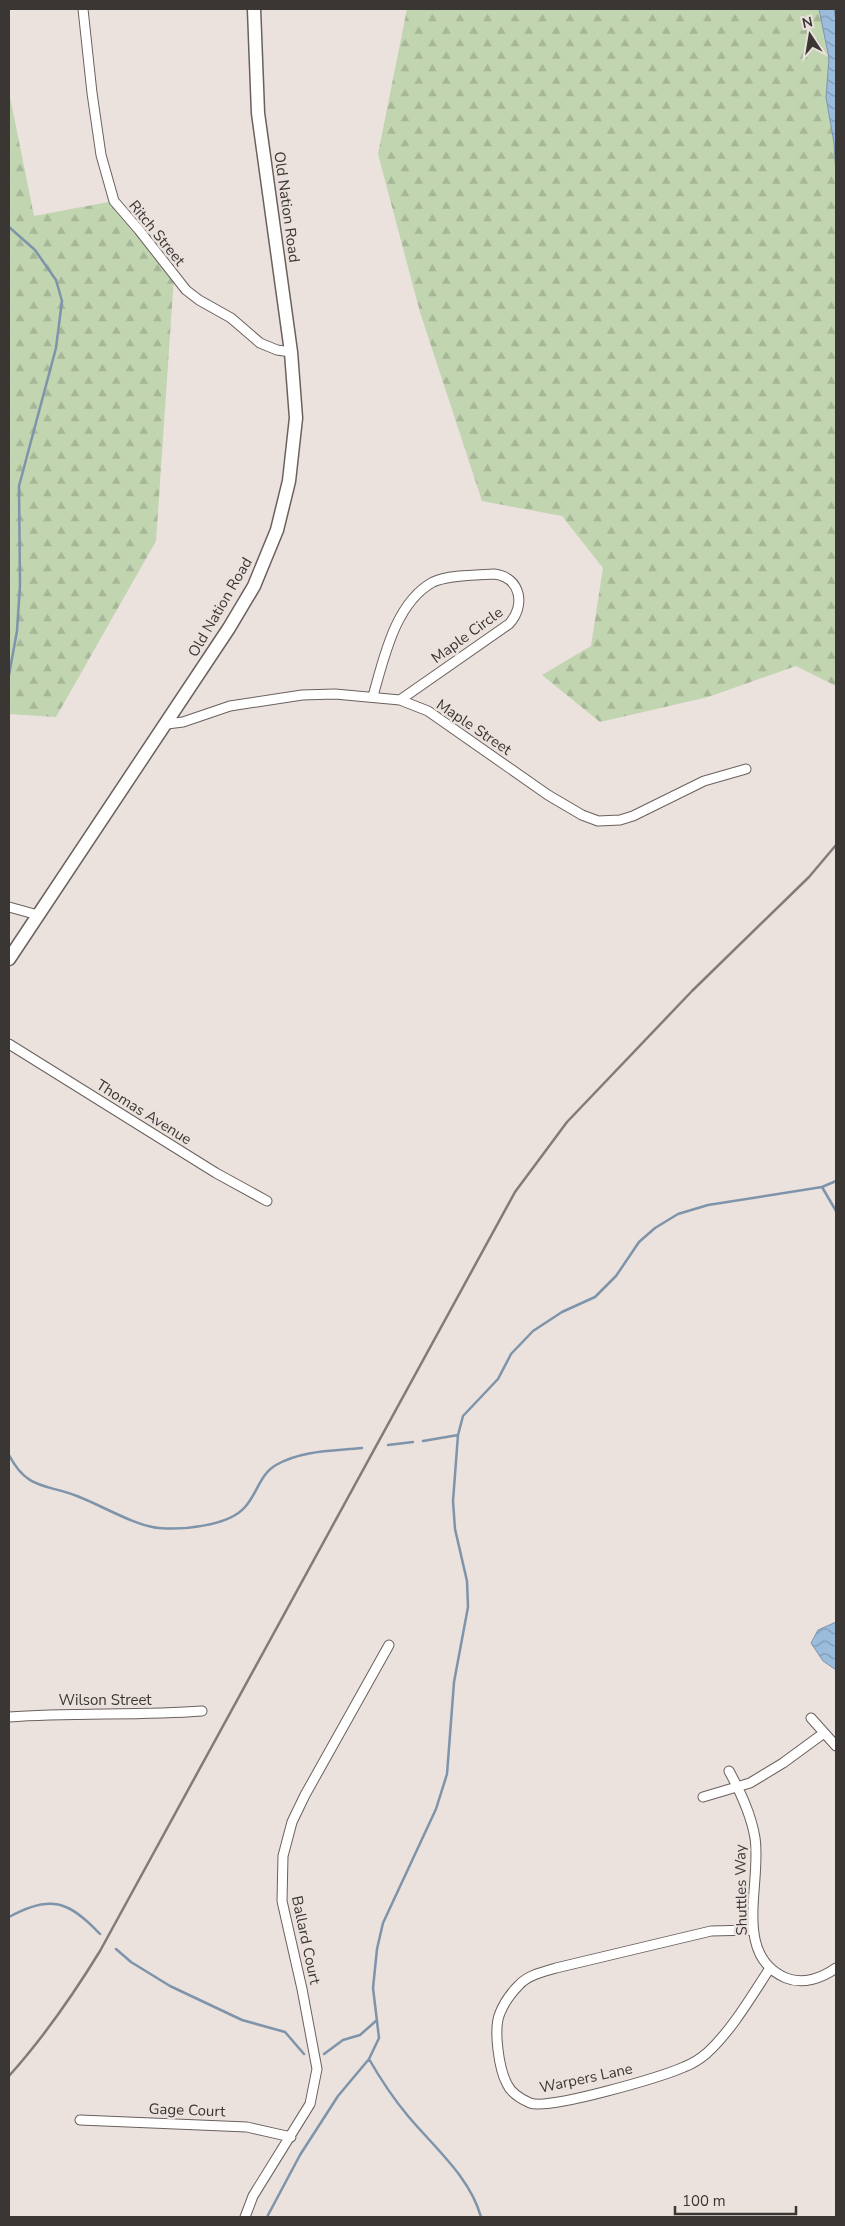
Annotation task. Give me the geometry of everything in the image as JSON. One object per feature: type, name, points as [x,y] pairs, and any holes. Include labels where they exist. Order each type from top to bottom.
[{"type":"main road","name":"Old Nation Road","points":[[9,959],[166,724],[254,586],[277,530],[294,452],[296,418],[291,352],[258,113],[254,9]]},
{"type":"street","name":"Ritch Street","points":[[83,9],[89,75],[101,155],[114,201],[186,290],[199,300],[231,318],[260,343],[277,350],[291,352]]},
{"type":"street","name":"Maple Circle","points":[[373,696],[384,656],[397,626],[411,601],[419,593],[438,581],[494,574],[502,575],[516,585],[520,600],[519,610],[509,624],[400,700]]},
{"type":"street","name":"Maple Street","points":[[166,724],[183,722],[230,706],[302,695],[373,696],[400,700],[428,711],[548,795],[582,815],[598,821],[620,820],[633,816],[704,781],[746,769]]},
{"type":"street","points":[[9,907],[38,915]]},
{"type":"street","name":"Thomas Avenue","points":[[9,1044],[184,1154],[267,1201]]},
{"type":"street","name":"Ballard Court","points":[[245,2217],[253,2196],[310,2104],[317,2069],[304,1999],[282,1901],[283,1856],[292,1822],[305,1795],[390,1645]]},
{"type":"street","name":"Wilson Street","points":[[9,1717],[57,1713],[173,1714],[202,1711]]},
{"type":"street","points":[[811,1718],[836,1746]]},
{"type":"street","points":[[703,1797],[750,1784],[824,1733]]},
{"type":"street","name":"Shuttles Way","points":[[729,1771],[751,1818],[755,1840],[754,1939],[759,1952],[770,1968]]},
{"type":"street","name":"Warpers Lane","points":[[753,1930],[711,1931],[531,1976],[520,1984],[499,2014],[497,2032],[501,2068],[507,2085],[516,2096],[531,2103],[547,2104],[682,2068],[706,2054],[723,2035],[770,1968]]},
{"type":"street","points":[[770,1968],[788,1979],[802,1982],[836,1968]]},
{"type":"street","name":"Gage Court","points":[[80,2120],[247,2126],[291,2137]]},
{"type":"green space","points":[[407,9],[819,9],[829,58],[826,98],[834,143],[836,174],[836,686],[796,666],[708,697],[600,722],[542,675],[591,646],[603,568],[562,516],[482,501],[420,312],[378,154]]},
{"type":"green space","points":[[9,92],[34,216],[114,201],[174,276],[156,541],[56,717],[9,714]]},
{"type":"water","points":[[819,9],[834,9],[836,20],[836,174],[834,143],[826,97],[829,58]]},
{"type":"water","points":[[836,1622],[836,1670],[823,1661],[811,1643],[818,1630]]},
{"type":"waterway","points":[[9,227],[35,250],[56,280],[62,301],[56,348],[19,486],[20,585],[17,631],[9,675]]},
{"type":"waterway","points":[[267,2217],[300,2155],[338,2096],[369,2059],[379,2038],[373,1988],[377,1949],[383,1923],[436,1809],[447,1774],[454,1682],[468,1607],[467,1581],[455,1529],[453,1501],[458,1435],[463,1416],[498,1379],[511,1354],[533,1331],[562,1312],[595,1297],[616,1276],[639,1242],[655,1228],[678,1214],[708,1205],[822,1187],[836,1181]]},
{"type":"waterway","points":[[822,1187],[836,1211]]},
{"type":"waterway","points":[[423,1441],[458,1435]]},
{"type":"waterway","points":[[388,1445],[413,1442]]},
{"type":"waterway","points":[[9,1455],[23,1474],[38,1484],[77,1496],[139,1523],[159,1528],[180,1528],[217,1523],[238,1513],[249,1502],[266,1474],[276,1465],[286,1460],[318,1452],[362,1448]]},
{"type":"waterway","points":[[9,1917],[36,1905],[58,1905],[78,1914],[100,1934]]},
{"type":"waterway","points":[[116,1949],[131,1962],[170,1986],[242,2020],[285,2032],[304,2054]]},
{"type":"waterway","points":[[324,2054],[343,2040],[360,2035],[377,2020]]},
{"type":"waterway","points":[[369,2059],[387,2089],[460,2176],[476,2202],[481,2217]]},
{"type":"railway","points":[[9,2076],[58,2015],[100,1951],[515,1192],[567,1122],[692,991],[809,877],[836,845]]}]
